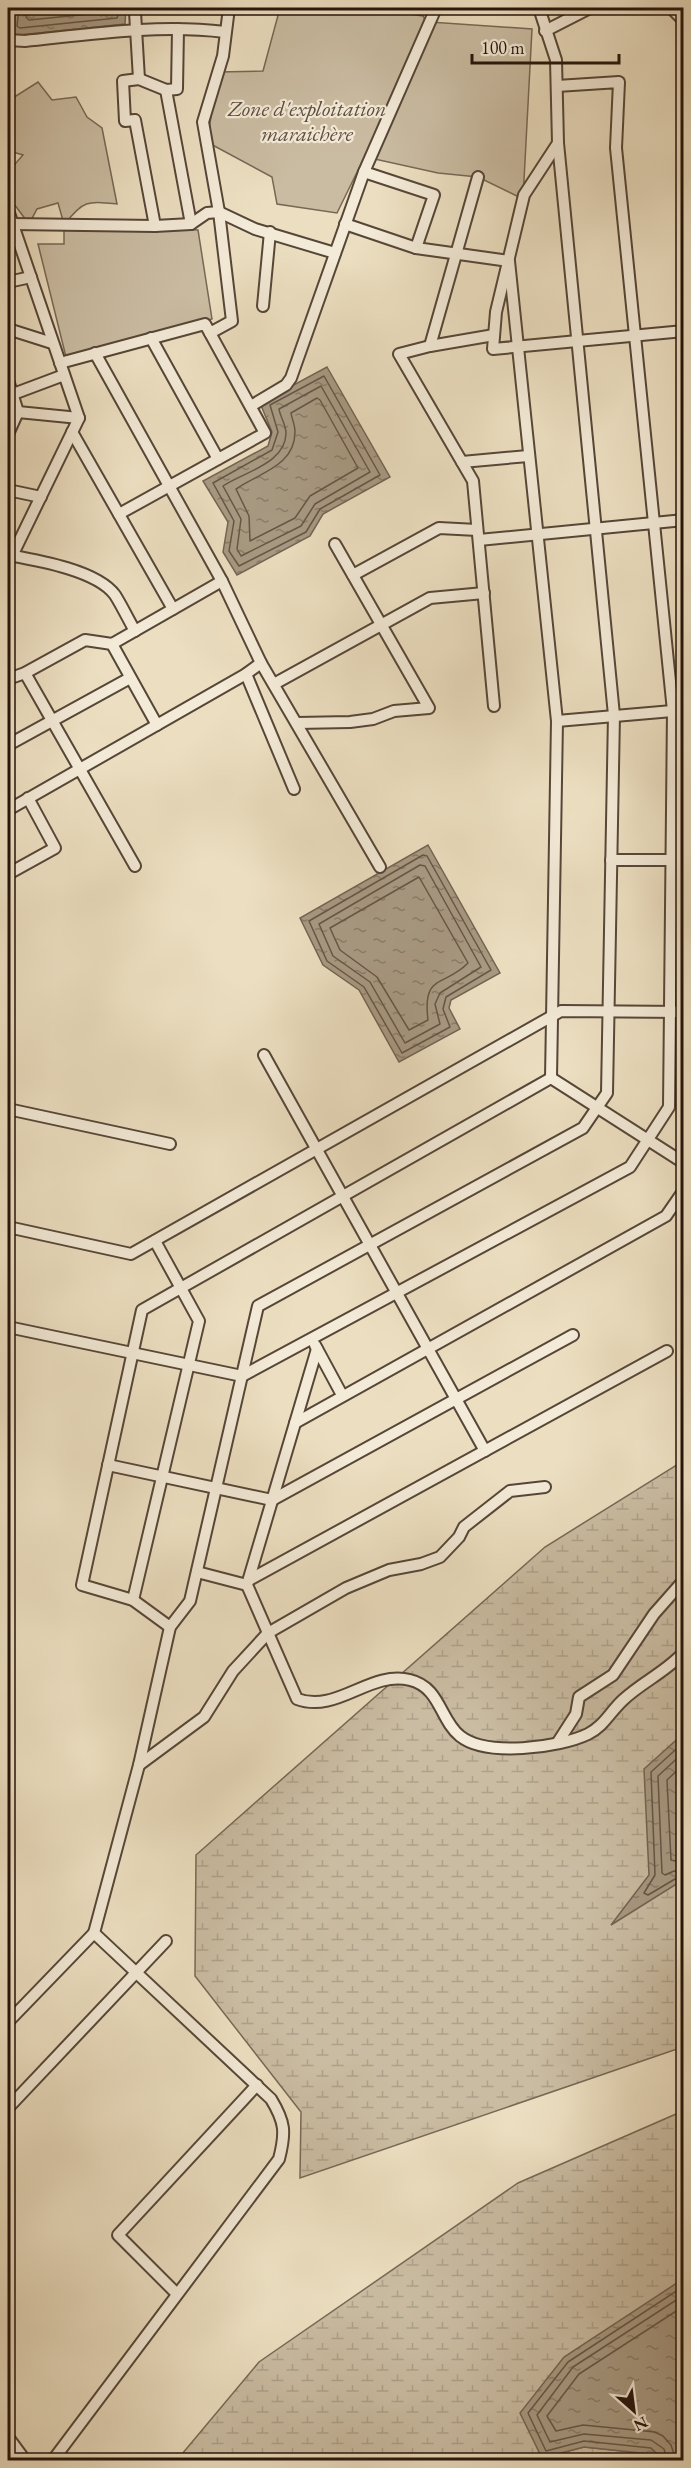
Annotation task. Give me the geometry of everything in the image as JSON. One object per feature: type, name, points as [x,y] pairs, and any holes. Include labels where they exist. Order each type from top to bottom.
[{"type":"street","points":[[139,8],[135,12],[139,79]]},
{"type":"street","points":[[210,333],[232,321],[219,212],[203,122],[223,56],[229,8]]},
{"type":"street","points":[[251,406],[286,385],[291,378],[364,172],[436,8]]},
{"type":"street","points":[[8,2022],[94,1933],[140,1765],[170,1627],[190,1601],[258,1306],[583,1128],[607,1092],[614,715],[558,143],[558,86],[555,53],[545,31],[539,8]]},
{"type":"street","points":[[545,31],[590,8]]},
{"type":"street","points":[[675,9],[684,21]]},
{"type":"street","points":[[155,226],[135,120],[125,121],[123,81],[139,79],[166,90],[177,89],[178,29]]},
{"type":"street","points":[[8,40],[25,41],[136,30],[178,29],[225,32]]},
{"type":"street","points":[[8,1327],[242,1376],[314,1344],[396,1293],[630,1167],[669,1107],[671,860],[678,711],[654,523],[616,148],[619,82],[558,86]]},
{"type":"street","points":[[166,90],[191,224]]},
{"type":"street","points":[[558,143],[524,195],[496,312],[493,349],[684,331]]},
{"type":"street","points":[[364,172],[434,195],[417,248]]},
{"type":"street","points":[[430,346],[478,177]]},
{"type":"street","points":[[8,210],[78,418],[10,555],[60,564],[105,585],[114,594],[135,631]]},
{"type":"street","points":[[14,224],[155,226],[191,224],[207,213],[219,212],[255,229],[335,253]]},
{"type":"street","points":[[345,224],[417,248],[509,261]]},
{"type":"street","points":[[263,306],[270,232]]},
{"type":"street","points":[[509,261],[557,721],[551,1078]]},
{"type":"street","points":[[8,282],[31,276]]},
{"type":"street","points":[[60,363],[205,324],[266,433],[119,514]]},
{"type":"street","points":[[8,329],[52,343]]},
{"type":"street","points":[[494,335],[399,354],[473,480],[494,706]]},
{"type":"street","points":[[151,338],[218,459]]},
{"type":"street","points":[[95,353],[222,581],[261,663],[380,867]]},
{"type":"street","points":[[10,395],[64,375]]},
{"type":"street","points":[[8,380],[10,395],[18,412],[8,434]]},
{"type":"street","points":[[18,412],[78,418]]},
{"type":"street","points":[[72,432],[172,609]]},
{"type":"street","points":[[462,462],[528,456]]},
{"type":"street","points":[[8,490],[40,497]]},
{"type":"street","points":[[353,575],[439,528],[478,535],[537,534],[684,520]]},
{"type":"street","points":[[297,723],[350,722],[372,719],[394,711],[429,708],[335,544]]},
{"type":"street","points":[[8,679],[25,673],[85,640],[112,644],[222,581]]},
{"type":"street","points":[[274,684],[429,598],[484,593]]},
{"type":"street","points":[[112,644],[157,725]]},
{"type":"street","points":[[8,810],[246,674],[261,663]]},
{"type":"street","points":[[25,673],[135,866]]},
{"type":"street","points":[[246,674],[294,789]]},
{"type":"street","points":[[8,745],[130,678]]},
{"type":"street","points":[[557,721],[678,711]]},
{"type":"street","points":[[8,874],[55,848],[28,798]]},
{"type":"street","points":[[611,860],[684,860]]},
{"type":"street","points":[[8,1227],[131,1254],[561,1011],[684,1012]]},
{"type":"street","points":[[264,1055],[484,1451]]},
{"type":"street","points":[[551,1078],[684,1163]]},
{"type":"street","points":[[170,1627],[134,1600],[82,1585],[142,1311],[551,1078]]},
{"type":"street","points":[[8,1109],[170,1144]]},
{"type":"street","points":[[295,1423],[666,1216],[684,1190]]},
{"type":"street","points":[[134,1600],[199,1321],[155,1241]]},
{"type":"street","points":[[108,1465],[272,1500],[573,1335]]},
{"type":"street","points":[[314,1344],[342,1395]]},
{"type":"street","points":[[314,1344],[295,1423],[248,1582],[297,1699],[321,1703],[378,1682],[410,1679],[435,1695],[455,1731],[472,1744],[495,1748],[536,1746],[586,1735],[600,1727],[624,1699],[673,1664],[684,1652]]},
{"type":"street","points":[[197,1572],[248,1582],[667,1351]]},
{"type":"street","points":[[140,1765],[204,1718],[233,1671],[268,1633],[346,1588],[389,1570],[421,1564],[440,1557],[459,1537],[464,1527],[510,1491],[545,1487]]},
{"type":"street","points":[[558,1742],[576,1714],[579,1697],[613,1676],[654,1614],[684,1580]]},
{"type":"street","points":[[52,2460],[279,2159],[285,2137],[283,2125],[271,2099],[94,1933]]},
{"type":"street","points":[[8,2108],[166,1941]]},
{"type":"street","points":[[177,2293],[118,2235],[256,2085]]},
{"type":"street","points":[[8,2437],[25,2460]]},
{"type":"green space","name":"Zone d'exploitation maraichère","points":[[280,8],[368,8],[423,16],[428,26],[430,22],[532,29],[523,199],[478,177],[438,173],[370,158],[419,46],[337,213],[277,204],[272,177],[207,142],[218,72],[263,71]]},
{"type":"green space","points":[[38,82],[52,100],[76,97],[87,117],[102,128],[117,204],[99,202],[87,204],[77,210],[65,224],[198,230],[212,319],[67,361],[38,244],[64,244],[64,224],[58,203],[37,209],[29,224],[14,204],[13,179],[9,171],[23,155],[13,152],[8,155],[8,101]]},
{"type":"green space","points":[[683,1461],[683,2047],[300,2178],[301,2112],[195,1976],[196,1855],[545,1547]]},
{"type":"green space","points":[[683,2111],[683,2279],[644,2306],[542,2458],[584,2447],[650,2454],[655,2460],[177,2460],[259,2362],[518,2183]]},
{"type":"water","points":[[13,8],[126,8],[125,24],[10,36]]},
{"type":"water","points":[[327,367],[390,477],[323,514],[310,536],[237,575],[223,552],[228,522],[203,481],[268,446],[272,432],[260,403]]},
{"type":"water","points":[[428,845],[500,973],[451,1000],[449,1008],[460,1029],[399,1062],[359,990],[323,965],[300,918]]},
{"type":"water","points":[[683,1734],[683,1909],[678,1883],[611,1925],[649,1875],[644,1769]]},
{"type":"water","points":[[683,2279],[683,2460],[655,2460],[650,2454],[584,2447],[542,2458],[520,2413],[564,2357]]}]
